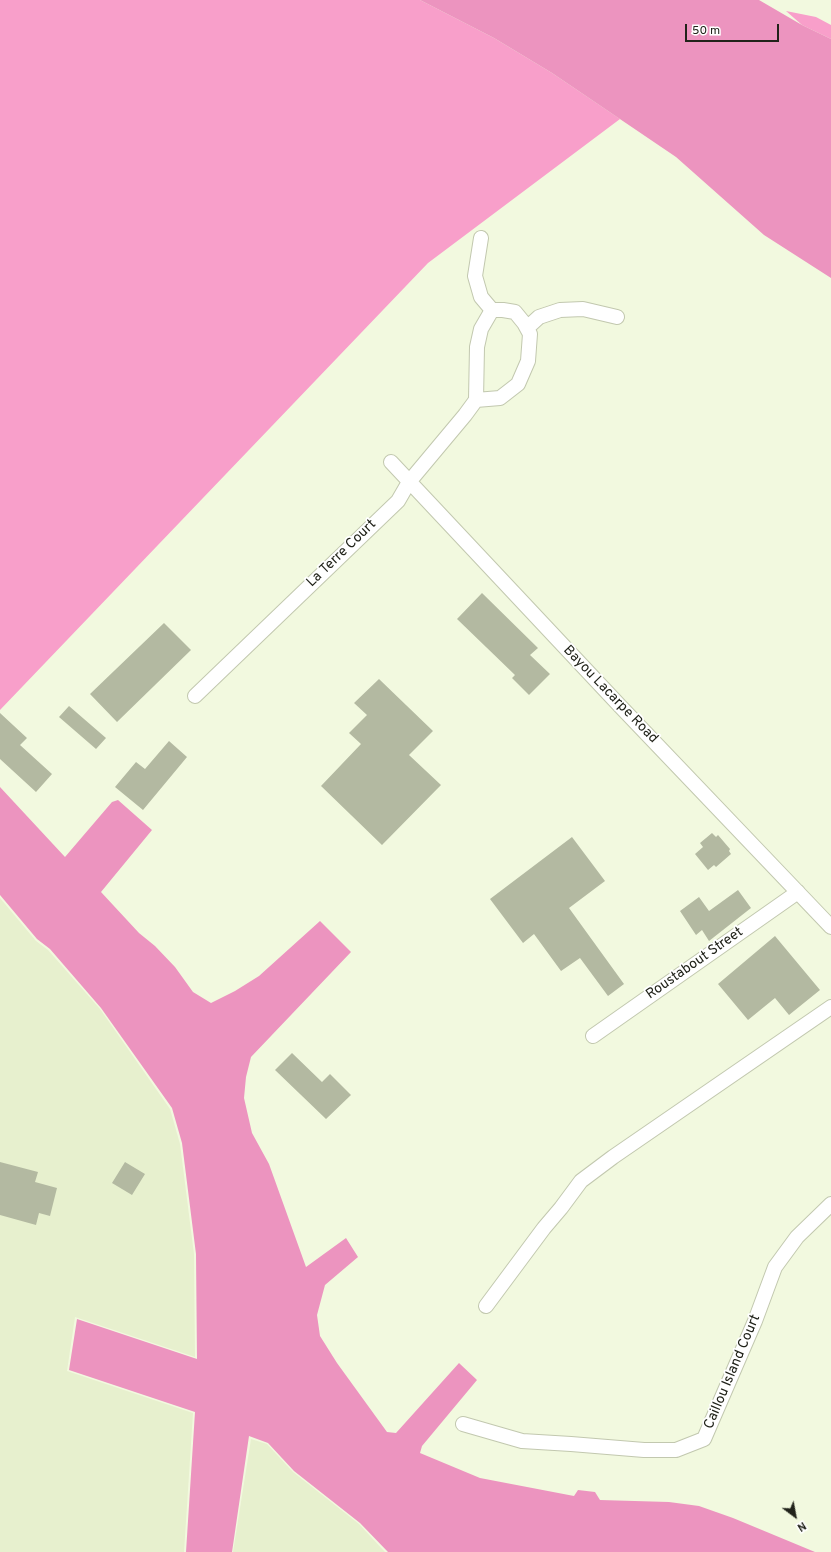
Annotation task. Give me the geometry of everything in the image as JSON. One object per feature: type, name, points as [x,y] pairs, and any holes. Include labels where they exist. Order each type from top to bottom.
[{"type":"street","points":[[481,238],[475,276],[481,296],[492,310]]},
{"type":"street","points":[[527,328],[539,317],[560,310],[583,309],[617,317]]},
{"type":"street","points":[[492,310],[515,312],[527,328],[530,334],[528,361],[518,384],[500,398],[476,400],[477,347],[481,330],[492,310]]},
{"type":"street","name":"La Terre Court","points":[[195,696],[398,501],[409,482],[476,400]]},
{"type":"street","name":"Bayou Lacarpe Road","points":[[391,462],[620,706],[831,927]]},
{"type":"street","name":"Roustabout Street","points":[[592,1036],[798,892]]},
{"type":"street","points":[[486,1306],[581,1181],[613,1157],[831,1007]]},
{"type":"street","name":"Caillou Island Court","points":[[463,1424],[522,1441],[644,1450],[676,1450],[704,1439],[755,1321],[775,1267],[797,1237],[831,1204]]},
{"type":"shaded area","points":[[0,0],[420,0],[494,38],[552,73],[620,119],[428,263],[0,710]]},
{"type":"shaded area","points":[[420,0],[759,0],[802,25],[831,39],[831,278],[764,235],[676,157],[552,73],[494,38]]},
{"type":"shaded area","points":[[786,11],[816,17],[831,25],[831,39],[802,25]]},
{"type":"shaded area","points":[[0,787],[65,857],[112,802],[118,800],[152,830],[101,892],[139,933],[155,946],[175,967],[193,992],[211,1003],[235,991],[259,976],[320,921],[351,952],[251,1057],[246,1077],[244,1098],[252,1133],[269,1164],[306,1267],[346,1238],[358,1257],[325,1285],[317,1315],[320,1336],[337,1363],[387,1432],[396,1433],[459,1363],[477,1380],[422,1446],[420,1453],[480,1478],[574,1496],[578,1490],[595,1492],[600,1500],[669,1502],[699,1506],[733,1518],[815,1552],[388,1552],[360,1523],[294,1471],[268,1443],[249,1436],[232,1552],[186,1552],[195,1412],[69,1370],[77,1319],[197,1359],[196,1254],[182,1143],[172,1108],[101,1008],[50,949],[37,939],[0,895]]},
{"type":"shaded area","points":[[0,898],[36,941],[48,950],[100,1009],[170,1109],[180,1144],[194,1254],[195,1357],[75,1317],[67,1371],[193,1413],[184,1552],[0,1552]]},
{"type":"shaded area","points":[[251,1439],[267,1444],[293,1472],[359,1524],[385,1552],[233,1552]]},
{"type":"building","points":[[482,593],[538,648],[530,655],[550,674],[529,695],[512,678],[515,675],[457,619]]},
{"type":"building","points":[[164,623],[191,650],[117,722],[90,694]]},
{"type":"building","points":[[379,679],[433,731],[409,755],[441,785],[382,845],[321,786],[361,744],[349,733],[367,715],[354,703]]},
{"type":"building","points":[[69,706],[106,738],[96,749],[59,717]]},
{"type":"building","points":[[0,713],[27,738],[20,745],[52,774],[36,792],[0,759]]},
{"type":"building","points":[[169,741],[187,757],[143,810],[115,787],[136,762],[145,769]]},
{"type":"building","points":[[712,833],[716,837],[718,835],[730,849],[729,851],[731,854],[716,867],[714,865],[708,870],[695,854],[703,847],[700,843]]},
{"type":"building","points":[[572,837],[605,881],[569,908],[624,984],[608,996],[580,958],[561,971],[534,934],[523,943],[490,899]]},
{"type":"building","points":[[738,890],[751,908],[709,941],[702,930],[696,935],[680,911],[699,897],[709,911]]},
{"type":"building","points":[[775,936],[820,990],[789,1015],[775,998],[748,1020],[718,984]]},
{"type":"building","points":[[292,1053],[322,1082],[330,1074],[351,1095],[326,1119],[275,1070]]},
{"type":"building","points":[[0,1162],[38,1172],[35,1182],[57,1188],[50,1216],[39,1213],[36,1225],[0,1215]]},
{"type":"building","points":[[125,1162],[145,1174],[132,1195],[112,1183]]}]
